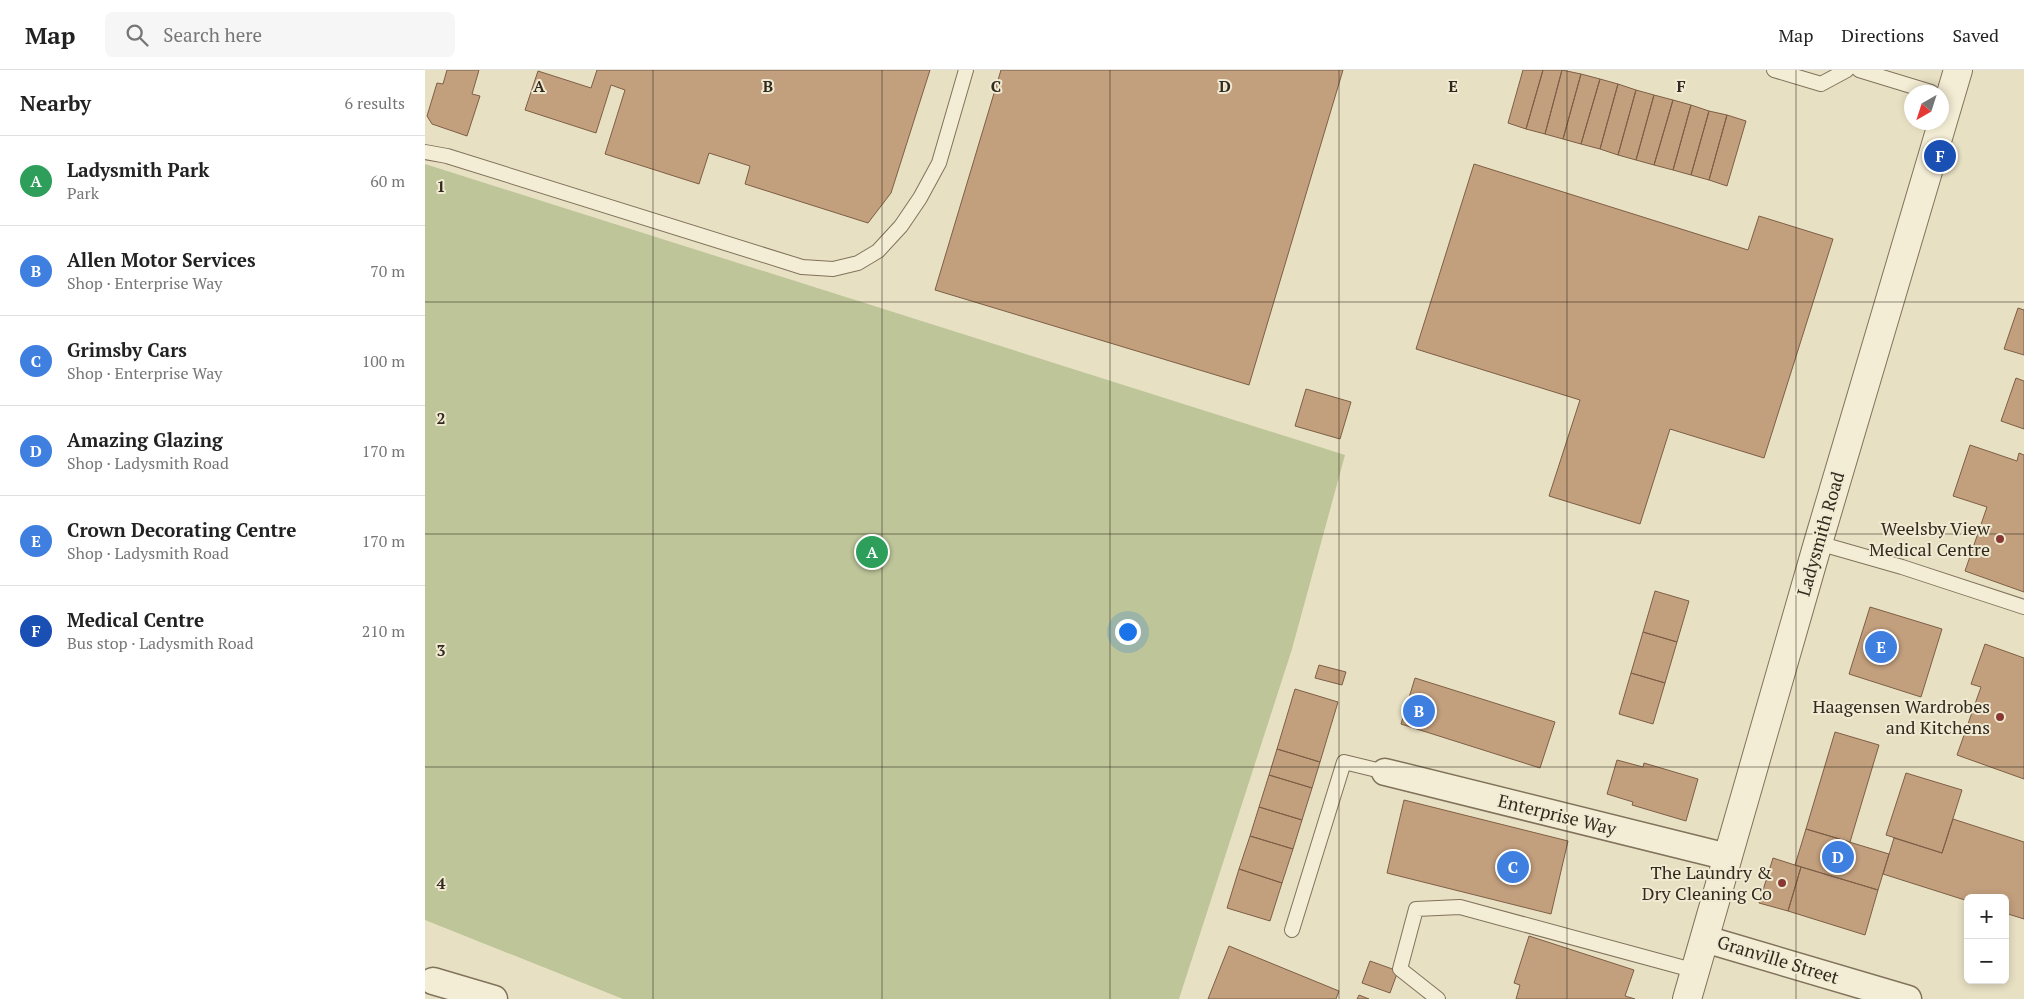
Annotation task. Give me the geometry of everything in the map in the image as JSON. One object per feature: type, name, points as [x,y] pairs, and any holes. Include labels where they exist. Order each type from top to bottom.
[{"type":"street","name":"Ladysmith Road","points":[[1948,85],[1958,70]]},
{"type":"street","name":"Ladysmith Road","points":[[1687,999],[1818,543],[1932,130]]},
{"type":"street","name":"Enterprise Way","points":[[1385,772],[1728,858]]},
{"type":"street","name":"Granville Street","points":[[1705,939],[1908,999]]},
{"type":"street","points":[[433,981],[494,999]]},
{"type":"lane","points":[[425,152],[447,156],[803,267],[833,269],[858,262],[878,251],[901,226],[920,198],[939,163],[966,70]]},
{"type":"lane","points":[[1774,70],[1821,84],[1847,70]]},
{"type":"lane","points":[[1859,70],[1906,85]]},
{"type":"lane","points":[[1818,543],[1902,567],[2024,608]]},
{"type":"lane","points":[[1293,930],[1344,762],[1385,772]]},
{"type":"lane","points":[[1439,999],[1400,968],[1416,909],[1460,907],[1696,971]]},
{"type":"green space","points":[[425,164],[1345,455],[1292,649],[1179,999],[623,999],[425,920]]},
{"type":"building","points":[[447,70],[479,70],[472,94],[480,96],[467,136],[432,124],[427,116],[437,83],[443,84]]},
{"type":"building","points":[[597,70],[930,70],[891,193],[868,223],[745,184],[750,166],[709,153],[699,184],[605,154],[625,90],[611,85],[596,133],[525,110],[538,71],[591,88]]},
{"type":"building","points":[[1001,70],[1343,70],[1249,385],[935,290]]},
{"type":"building","points":[[1523,70],[1543,70],[1526,129],[1508,123]]},
{"type":"building","points":[[1543,70],[1562,70],[1545,134],[1526,129]]},
{"type":"building","points":[[1562,70],[1581,74],[1563,139],[1545,134]]},
{"type":"building","points":[[1581,74],[1600,79],[1581,144],[1563,139]]},
{"type":"building","points":[[1600,79],[1618,84],[1600,149],[1581,144]]},
{"type":"building","points":[[1618,84],[1636,90],[1618,155],[1600,149]]},
{"type":"building","points":[[1636,90],[1654,95],[1636,160],[1618,155]]},
{"type":"building","points":[[1654,95],[1673,100],[1654,165],[1636,160]]},
{"type":"building","points":[[1673,100],[1691,105],[1673,170],[1654,165]]},
{"type":"building","points":[[1691,105],[1709,111],[1691,175],[1673,170]]},
{"type":"building","points":[[1709,111],[1727,115],[1709,180],[1691,175]]},
{"type":"building","points":[[1727,115],[1746,121],[1727,186],[1709,180]]},
{"type":"building","points":[[1474,164],[1748,250],[1759,216],[1833,239],[1764,458],[1670,429],[1640,524],[1549,496],[1580,400],[1416,349]]},
{"type":"building","points":[[2018,308],[2024,310],[2024,355],[2004,349]]},
{"type":"building","points":[[2016,378],[2024,381],[2024,429],[2001,421]]},
{"type":"building","points":[[1306,389],[1351,402],[1340,439],[1295,426]]},
{"type":"building","name":"Weelsby View Medical Centre","points":[[1970,445],[2017,461],[2019,453],[2024,455],[2024,592],[1965,571],[1987,507],[1953,496]]},
{"type":"building","points":[[1655,591],[1689,601],[1677,642],[1643,632]]},
{"type":"building","points":[[1870,607],[1942,629],[1921,697],[1849,674]]},
{"type":"building","points":[[1643,632],[1677,642],[1665,683],[1631,673]]},
{"type":"building","points":[[1985,644],[2024,658],[2024,779],[1957,755],[1981,687],[1971,684]]},
{"type":"building","points":[[1319,665],[1346,672],[1342,685],[1315,678]]},
{"type":"building","points":[[1631,673],[1665,683],[1653,724],[1619,714]]},
{"type":"building","points":[[1415,678],[1555,722],[1540,768],[1401,724]]},
{"type":"building","points":[[1295,689],[1338,702],[1320,762],[1277,749]]},
{"type":"building","points":[[1835,732],[1879,745],[1850,842],[1806,829]]},
{"type":"building","points":[[1277,749],[1320,762],[1312,788],[1269,775]]},
{"type":"building","points":[[1617,760],[1643,767],[1644,763],[1698,779],[1686,821],[1632,805],[1633,802],[1607,794]]},
{"type":"building","points":[[1906,773],[1962,790],[1942,853],[1886,835]]},
{"type":"building","points":[[1269,775],[1312,788],[1302,820],[1259,807]]},
{"type":"building","points":[[1404,800],[1568,841],[1551,914],[1387,873]]},
{"type":"building","points":[[1259,807],[1302,820],[1293,849],[1250,836]]},
{"type":"building","points":[[1953,819],[2024,842],[2024,919],[2009,914],[2009,894],[1964,894],[1964,900],[1883,874],[1894,838],[1942,853]]},
{"type":"building","points":[[1806,829],[1889,854],[1878,890],[1795,865]]},
{"type":"building","points":[[1250,836],[1293,849],[1282,883],[1239,869]]},
{"type":"building","points":[[1773,858],[1801,867],[1788,911],[1759,903]]},
{"type":"building","points":[[1801,867],[1878,890],[1865,935],[1788,911]]},
{"type":"building","points":[[1239,869],[1282,883],[1270,921],[1227,908]]},
{"type":"building","points":[[1529,936],[1634,970],[1625,996],[1635,999],[1516,999],[1520,985],[1514,983]]},
{"type":"building","points":[[1229,946],[1339,991],[1336,999],[1208,999]]},
{"type":"building","points":[[1370,961],[1398,971],[1390,993],[1362,983]]},
{"type":"building","points":[[1359,995],[1369,999],[1357,999]]},
{"type":"place","name":"Medical Centre","points":[[1940,156]]},
{"type":"place","name":"Weelsby View Medical Centre","points":[[2000,539]]},
{"type":"place","name":"Ladysmith Park","points":[[872,552]]},
{"type":"place","name":"Crown Decorating Centre","points":[[1881,647]]},
{"type":"place","name":"Allen Motor Services","points":[[1419,711]]},
{"type":"place","name":"Haagensen Wardrobes and Kitchens","points":[[2000,717]]},
{"type":"place","name":"Amazing Glazing","points":[[1838,857]]},
{"type":"place","name":"Grimsby Cars","points":[[1513,867]]},
{"type":"place","name":"The Laundry & Dry Cleaning Co","points":[[1782,883]]}]
